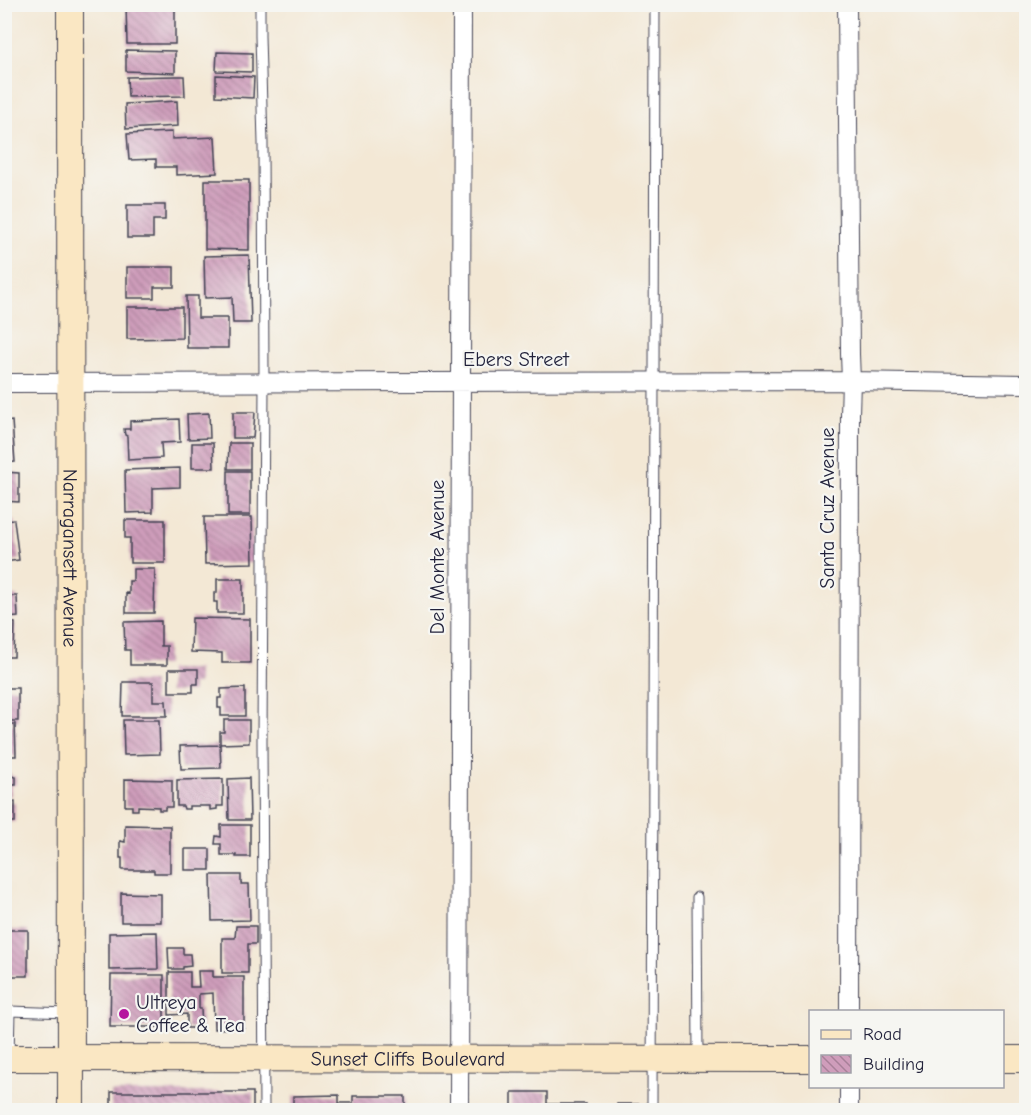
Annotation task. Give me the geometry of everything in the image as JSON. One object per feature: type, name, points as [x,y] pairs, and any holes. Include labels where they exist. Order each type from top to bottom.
[{"type":"street","name":"Narragansett Avenue","points":[[70,4],[71,1110]]},
{"type":"street","name":"Del Monte Avenue","points":[[459,1110],[462,4]]},
{"type":"street","name":"Santa Cruz Avenue","points":[[847,4],[851,381],[849,1010]]},
{"type":"street","name":"Ebers Street","points":[[4,383],[851,381],[1026,384]]},
{"type":"street","name":"Sunset Cliffs Boulevard","points":[[7,1058],[809,1059]]},
{"type":"street","points":[[1004,1059],[1026,1059]]},
{"type":"street","points":[[849,1088],[849,1110]]},
{"type":"lane","points":[[260,4],[264,382],[262,741],[264,1110]]},
{"type":"lane","points":[[652,1110],[656,4]]},
{"type":"lane","points":[[697,897],[698,1059]]},
{"type":"lane","points":[[7,1058],[9,1011],[70,1013]]},
{"type":"building","points":[[126,4],[175,4],[175,44],[127,44]]},
{"type":"building","points":[[126,50],[175,51],[175,73],[126,71]]},
{"type":"building","points":[[217,52],[252,53],[252,72],[216,71]]},
{"type":"building","points":[[216,75],[254,77],[253,98],[216,96]]},
{"type":"building","points":[[184,76],[185,96],[128,97],[127,77]]},
{"type":"building","points":[[177,101],[178,126],[126,129],[125,104]]},
{"type":"building","points":[[172,132],[172,139],[215,137],[217,173],[176,175],[176,167],[156,167],[156,159],[129,160],[127,134]]},
{"type":"building","points":[[205,180],[249,180],[249,250],[205,249]]},
{"type":"building","points":[[127,205],[165,205],[165,220],[153,220],[153,238],[127,238]]},
{"type":"building","points":[[249,255],[251,323],[233,323],[232,297],[205,298],[204,256]]},
{"type":"building","points":[[127,267],[174,267],[174,287],[154,287],[154,298],[127,298]]},
{"type":"building","points":[[186,296],[198,296],[198,318],[228,318],[228,348],[187,348]]},
{"type":"building","points":[[127,307],[182,307],[182,338],[127,339]]},
{"type":"building","points":[[233,412],[255,412],[253,438],[233,438]]},
{"type":"building","points":[[209,413],[210,438],[188,439],[187,414]]},
{"type":"building","points":[[179,419],[180,442],[161,443],[162,458],[128,460],[127,436],[124,429],[130,429],[130,421]]},
{"type":"building","points":[[12,421],[15,462],[4,463],[4,422]]},
{"type":"building","points":[[192,443],[213,443],[214,468],[192,468]]},
{"type":"building","points":[[229,443],[250,443],[250,469],[228,469]]},
{"type":"building","points":[[180,468],[180,487],[153,488],[153,512],[126,513],[125,470]]},
{"type":"building","points":[[228,471],[250,471],[250,515],[228,515]]},
{"type":"building","points":[[4,472],[19,473],[19,502],[4,501]]},
{"type":"building","points":[[204,517],[252,517],[253,563],[205,564]]},
{"type":"building","points":[[14,520],[19,560],[4,562],[4,521]]},
{"type":"building","points":[[125,520],[165,520],[165,563],[130,563],[130,538],[125,538]]},
{"type":"building","points":[[133,569],[155,569],[154,613],[126,613],[126,593],[129,594],[129,581],[133,581]]},
{"type":"building","points":[[217,579],[243,579],[243,613],[217,613],[214,593],[217,593]]},
{"type":"building","points":[[4,596],[17,596],[18,617],[4,618]]},
{"type":"building","points":[[192,618],[250,619],[250,663],[222,663],[222,653],[191,652]]},
{"type":"building","points":[[161,621],[161,646],[167,646],[167,665],[130,665],[130,650],[125,650],[124,622]]},
{"type":"building","points":[[4,622],[15,623],[14,657],[4,657]]},
{"type":"building","points":[[169,669],[198,669],[198,684],[193,684],[193,692],[169,692]]},
{"type":"building","points":[[123,682],[153,682],[153,701],[166,701],[167,716],[122,716]]},
{"type":"building","points":[[4,688],[18,688],[18,721],[4,721]]},
{"type":"building","points":[[245,688],[245,716],[221,716],[218,698],[221,698],[221,689]]},
{"type":"building","points":[[123,720],[159,720],[160,754],[124,755]]},
{"type":"building","points":[[224,720],[249,720],[249,743],[220,744],[220,732],[224,732]]},
{"type":"building","points":[[4,724],[15,724],[16,756],[4,756]]},
{"type":"building","points":[[220,745],[221,768],[181,769],[180,746]]},
{"type":"building","points":[[4,774],[16,777],[16,785],[11,785],[11,796],[4,796]]},
{"type":"building","points":[[249,778],[250,820],[229,820],[228,779]]},
{"type":"building","points":[[125,779],[172,780],[172,807],[159,810],[159,807],[138,806],[138,810],[132,810],[132,806],[125,806]]},
{"type":"building","points":[[223,779],[223,806],[210,810],[210,806],[189,806],[189,809],[184,809],[183,806],[177,806],[177,780]]},
{"type":"building","points":[[4,802],[15,802],[15,822],[4,822]]},
{"type":"building","points":[[125,825],[170,826],[170,873],[154,873],[154,870],[122,870],[120,841],[125,842]]},
{"type":"building","points":[[221,825],[250,825],[250,857],[221,855],[221,844],[215,844],[216,836],[221,837]]},
{"type":"building","points":[[185,849],[210,849],[210,870],[185,870]]},
{"type":"building","points":[[211,875],[241,875],[241,884],[249,884],[250,920],[212,921]]},
{"type":"building","points":[[121,893],[161,894],[161,922],[121,922]]},
{"type":"building","points":[[236,926],[256,926],[256,944],[248,944],[248,973],[222,973],[222,938],[235,938]]},
{"type":"building","points":[[4,930],[28,930],[28,976],[4,976]]},
{"type":"building","points":[[157,932],[158,969],[109,970],[109,933]]},
{"type":"building","points":[[168,948],[183,948],[183,954],[190,954],[191,966],[183,967],[183,969],[169,969]]},
{"type":"building","points":[[198,971],[213,971],[213,977],[244,977],[244,1028],[214,1029],[213,993],[199,994],[202,1028],[187,1028],[187,1014],[169,1015],[169,972],[190,972],[190,987],[199,987]]},
{"type":"building","points":[[111,975],[164,975],[164,1027],[110,1027]]},
{"type":"building","points":[[111,1092],[253,1092],[253,1110],[111,1110]]},
{"type":"building","points":[[512,1092],[547,1092],[547,1104],[586,1104],[586,1110],[512,1110]]},
{"type":"building","points":[[339,1095],[339,1103],[353,1103],[353,1096],[405,1096],[405,1110],[293,1110],[293,1096]]},
{"type":"building","points":[[617,1104],[643,1104],[642,1110],[617,1110]]},
{"type":"place","name":"Ultreya Coffee & Tea","points":[[124,1014]]}]
